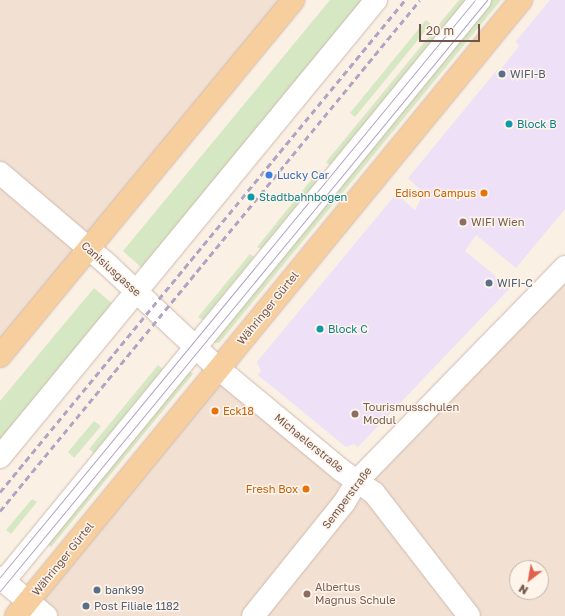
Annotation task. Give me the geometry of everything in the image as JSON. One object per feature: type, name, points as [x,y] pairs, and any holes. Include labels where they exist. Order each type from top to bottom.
[{"type":"main road","points":[[0,356],[293,0]]},
{"type":"main road","name":"Währinger Gürtel","points":[[22,608],[521,0]]},
{"type":"street","points":[[0,458],[376,0]]},
{"type":"street","points":[[46,616],[22,608],[2,579],[480,0]]},
{"type":"street","name":"Canisiusgasse","points":[[0,173],[89,248],[219,369]]},
{"type":"street","name":"Semperstraße","points":[[253,616],[344,503],[358,480],[565,267]]},
{"type":"street","name":"Michaelerstraße","points":[[219,369],[341,470],[358,480],[374,493],[469,616]]},
{"type":"shaded area","points":[[0,0],[293,0],[0,357]]},
{"type":"shaded area","name":"WIFI Wien","points":[[550,0],[565,0],[565,209],[516,268],[476,235],[465,251],[510,288],[358,447],[354,444],[346,447],[258,375],[261,371],[257,362],[396,194],[415,210],[424,193],[408,178],[497,70],[501,69],[519,46],[516,41]]},
{"type":"shaded area","points":[[565,277],[565,616],[4,616],[207,368],[357,494]]},
{"type":"green space","points":[[330,0],[364,0],[143,269],[123,251]]},
{"type":"green space","points":[[459,0],[466,0],[330,165],[326,162]]},
{"type":"green space","points":[[491,0],[501,0],[219,343],[211,342]]},
{"type":"green space","points":[[426,20],[431,24],[355,117],[350,113]]},
{"type":"green space","points":[[319,170],[323,174],[261,249],[257,247]]},
{"type":"green space","points":[[250,254],[254,257],[203,320],[198,317]]},
{"type":"green space","points":[[94,288],[114,305],[0,445],[0,401]]},
{"type":"green space","points":[[158,365],[163,369],[94,453],[89,449]]},
{"type":"green space","points":[[188,370],[193,374],[51,547],[46,543]]},
{"type":"green space","points":[[94,421],[101,426],[74,458],[68,452]]},
{"type":"green space","points":[[32,499],[37,502],[11,534],[6,530]]},
{"type":"tram line","points":[[0,577],[475,0]]},
{"type":"tram line","points":[[0,591],[487,0]]},
{"type":"railway","points":[[0,492],[405,0]]},
{"type":"railway","points":[[0,511],[420,0]]},
{"type":"place","name":"WIFI-B","points":[[502,74]]},
{"type":"place","name":"Block B","points":[[509,124]]},
{"type":"place","name":"Lucky Car","points":[[269,175]]},
{"type":"place","name":"Edison Campus","points":[[484,193]]},
{"type":"place","name":"Stadtbahnbogen","points":[[251,197]]},
{"type":"place","name":"WIFI Wien","points":[[463,222]]},
{"type":"place","name":"WIFI-C","points":[[489,283]]},
{"type":"place","name":"Block C","points":[[320,329]]},
{"type":"place","name":"Eck18","points":[[215,411]]},
{"type":"place","name":"Tourismusschulen Modul","points":[[355,414]]},
{"type":"place","name":"Fresh Box","points":[[306,489]]},
{"type":"place","name":"bank99","points":[[97,590]]},
{"type":"place","name":"Albertus Magnus Schule","points":[[307,594]]},
{"type":"place","name":"Post Filiale 1182","points":[[86,606]]}]
